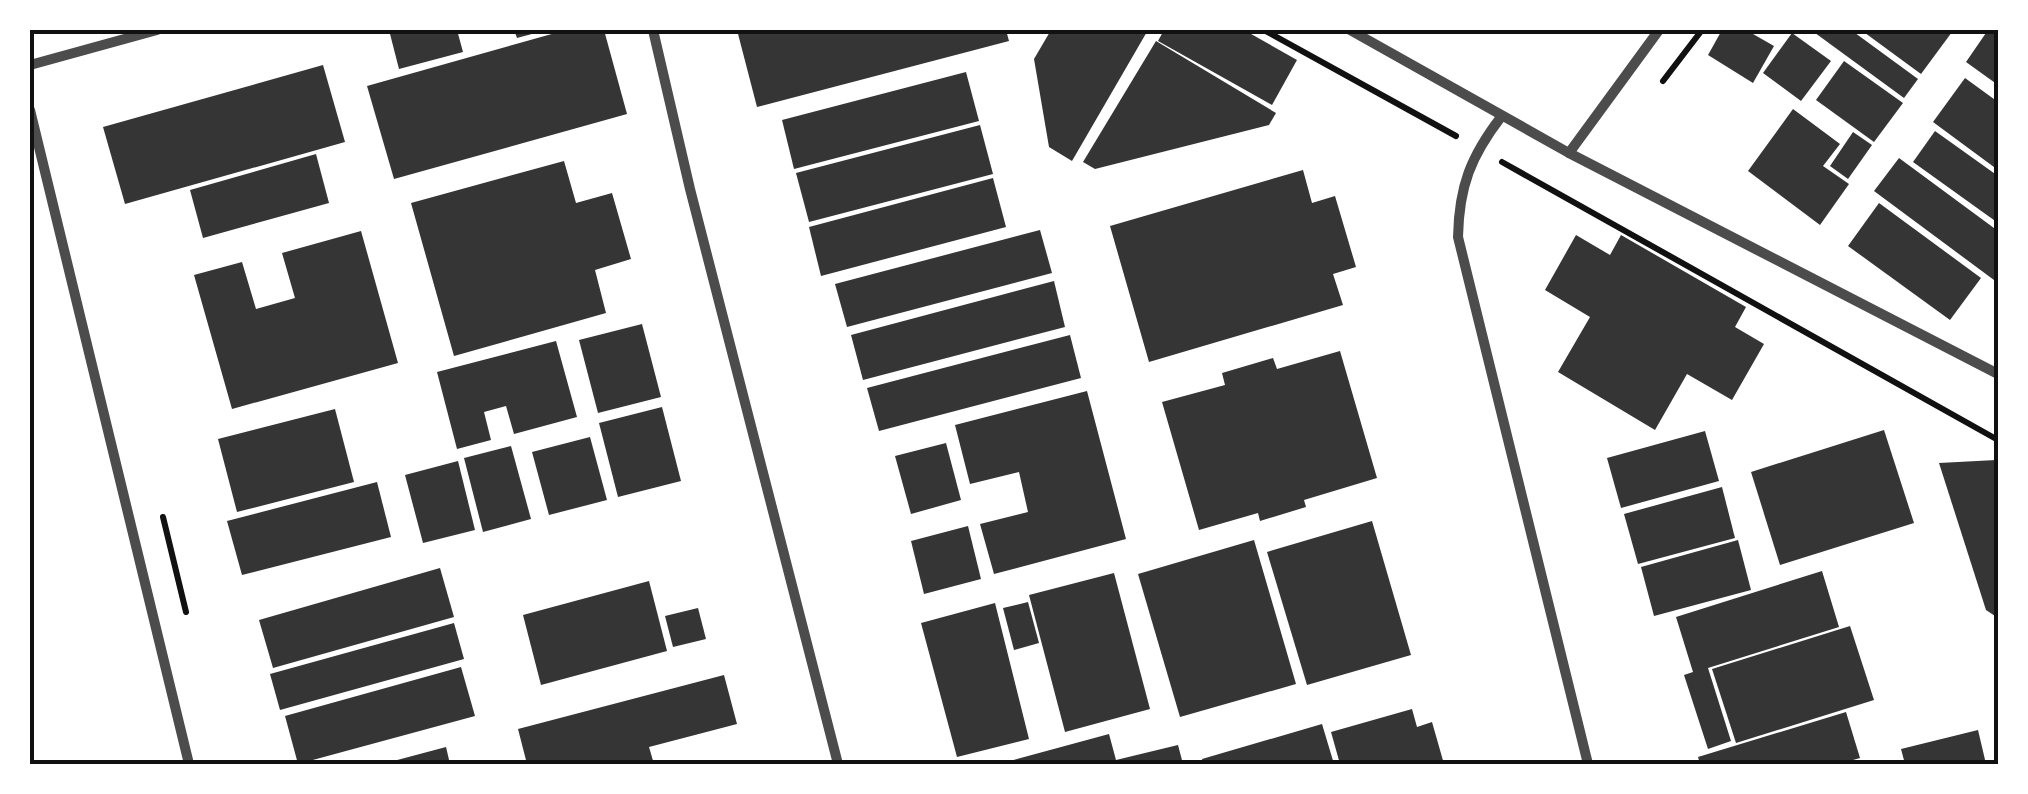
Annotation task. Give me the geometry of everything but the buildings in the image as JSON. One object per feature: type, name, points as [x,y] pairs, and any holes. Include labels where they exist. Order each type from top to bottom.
[{"type":"street","points":[[30,65],[157,30]]},
{"type":"street","points":[[653,30],[838,764]]},
{"type":"street","points":[[1350,30],[1569,153],[1998,374]]},
{"type":"street","points":[[1569,153],[1659,30]]},
{"type":"street","points":[[30,110],[190,764]]},
{"type":"street","points":[[1501,116],[1477,148],[1458,200],[1458,236],[1588,764]]},
{"type":"path","points":[[1264,30],[1998,440]]}]
